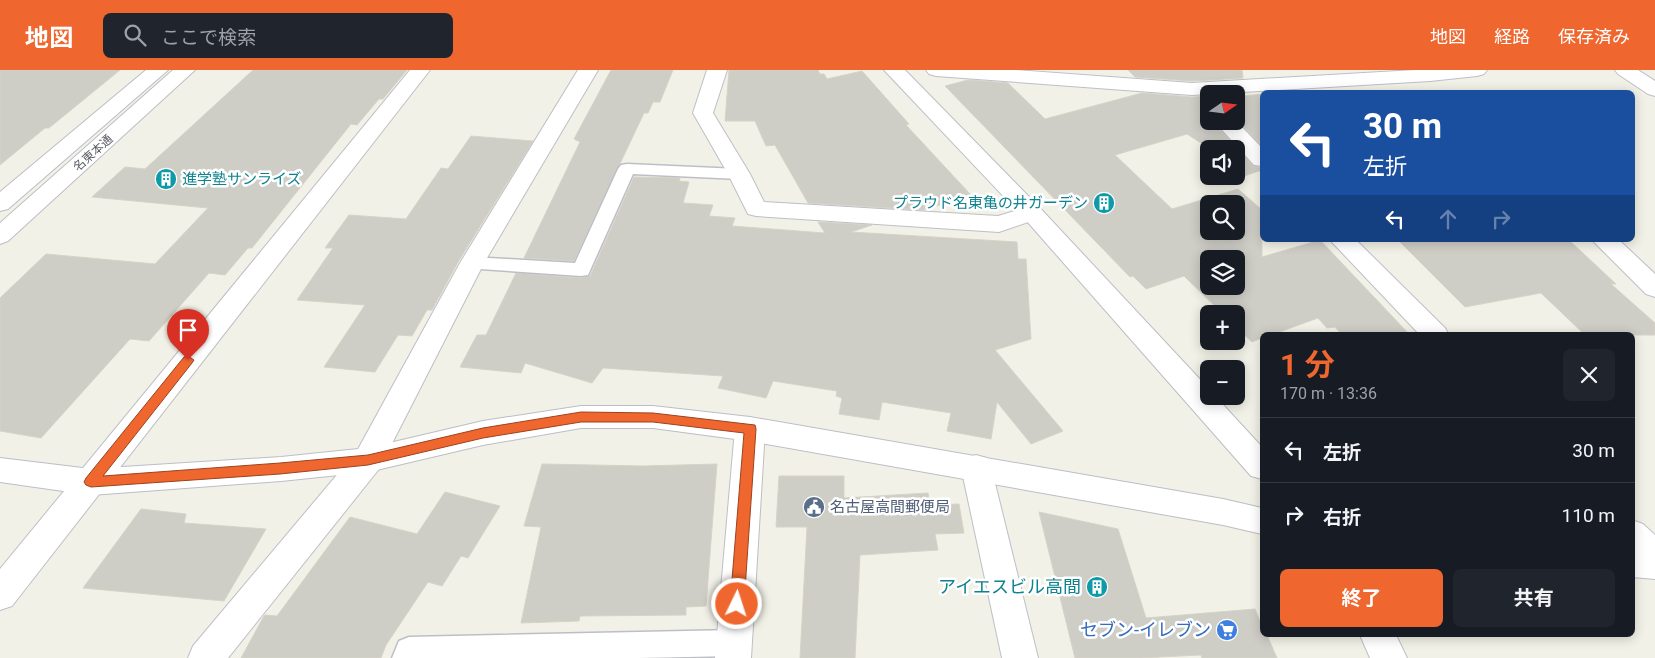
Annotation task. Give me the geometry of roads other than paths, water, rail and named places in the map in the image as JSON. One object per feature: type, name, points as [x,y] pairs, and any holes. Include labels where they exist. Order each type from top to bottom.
[{"type":"street","name":"名東本通","points":[[0,204],[158,70]]},
{"type":"street","name":"名東本通","points":[[0,236],[185,70]]},
{"type":"street","points":[[0,595],[420,70]]},
{"type":"street","points":[[206,658],[368,460],[472,263],[588,70]]},
{"type":"street","points":[[717,70],[703,113],[740,174],[756,209],[999,224],[1032,213]]},
{"type":"street","points":[[894,70],[1032,213],[1260,465]]},
{"type":"street","points":[[936,70],[1008,72],[1192,88],[1477,70]]},
{"type":"street","points":[[1174,70],[1200,96]]},
{"type":"street","points":[[1624,70],[1655,90]]},
{"type":"street","points":[[1426,73],[1446,90]]},
{"type":"street","points":[[1233,130],[1260,158]]},
{"type":"street","points":[[1344,242],[1433,332]]},
{"type":"street","points":[[1606,242],[1655,288]]},
{"type":"street","points":[[0,470],[91,482],[280,468],[368,460],[483,433],[581,417],[653,417],[750,429],[976,467],[1223,512],[1260,521]]},
{"type":"street","points":[[734,651],[750,429]]},
{"type":"street","points":[[976,467],[1020,658]]},
{"type":"street","points":[[1635,537],[1655,556]]},
{"type":"street","points":[[1635,562],[1655,564]]},
{"type":"street","points":[[1378,637],[1389,658]]},
{"type":"lane","points":[[472,263],[581,270],[627,169],[740,174]]},
{"type":"lane","points":[[406,658],[409,650],[734,651]]},
{"type":"place","name":"進学塾サンライズ","points":[[166,179]]},
{"type":"place","name":"プラウド名東亀の井ガーデン","points":[[1104,203]]},
{"type":"place","name":"名古屋高間郵便局","points":[[814,507]]},
{"type":"place","name":"アイエスビル高間","points":[[1097,587]]},
{"type":"place","name":"セブン-イレブン","points":[[1227,630]]}]
